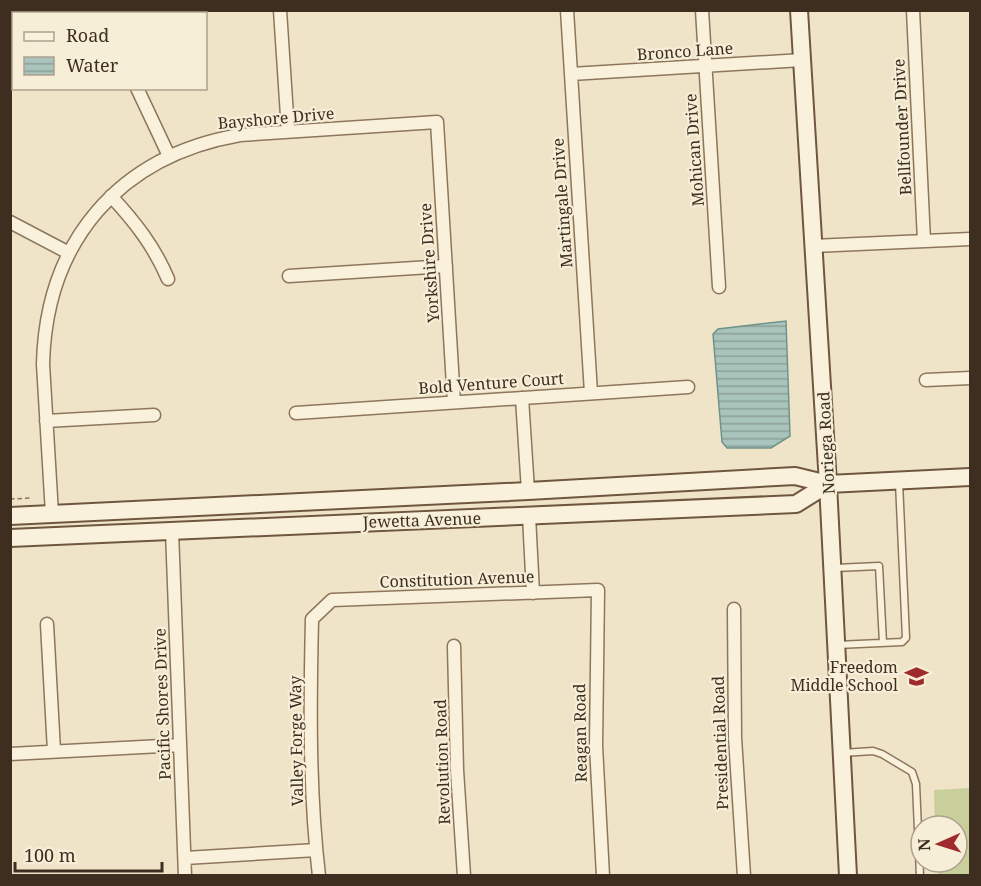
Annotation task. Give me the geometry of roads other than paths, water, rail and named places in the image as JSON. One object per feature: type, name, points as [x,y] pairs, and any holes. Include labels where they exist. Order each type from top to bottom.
[{"type":"street","points":[[280,10],[288,131]]},
{"type":"street","name":"Martingale Drive","points":[[567,10],[591,393]]},
{"type":"street","name":"Mohican Drive","points":[[702,10],[719,287]]},
{"type":"street","name":"Noriega Road","points":[[799,10],[833,568],[848,876]]},
{"type":"street","name":"Bellfounder Drive","points":[[913,10],[924,241]]},
{"type":"street","name":"Bronco Lane","points":[[571,75],[802,60]]},
{"type":"street","points":[[138,90],[169,156]]},
{"type":"street","name":"Bayshore Drive","points":[[52,514],[43,364],[46,317],[52,294],[69,253],[89,222],[111,196],[132,178],[169,156],[217,139],[288,131],[437,122]]},
{"type":"street","name":"Yorkshire Drive","points":[[437,122],[454,402]]},
{"type":"street","points":[[111,196],[148,239],[168,279]]},
{"type":"street","points":[[10,222],[69,253]]},
{"type":"street","points":[[813,246],[970,239]]},
{"type":"street","points":[[289,276],[446,266]]},
{"type":"street","points":[[926,380],[970,378]]},
{"type":"street","name":"Bold Venture Court","points":[[296,413],[688,387]]},
{"type":"street","points":[[425,519],[446,506],[509,502],[520,498],[528,491],[522,398]]},
{"type":"street","points":[[46,421],[153,415]]},
{"type":"street","name":"Jewetta Avenue","points":[[10,516],[795,476],[828,484],[970,477]]},
{"type":"street","name":"Jewetta Avenue","points":[[10,538],[796,504],[828,484]]},
{"type":"street","points":[[533,593],[529,516],[534,506],[596,498],[622,486]]},
{"type":"street","points":[[172,531],[177,524],[188,519],[238,515],[251,505]]},
{"type":"street","points":[[10,528],[34,526],[45,521],[52,514]]},
{"type":"street","name":"Pacific Shores Drive","points":[[172,531],[185,876]]},
{"type":"street","name":"Constitution Avenue","points":[[322,609],[332,600],[598,590]]},
{"type":"street","name":"Reagan Road","points":[[598,590],[596,746],[603,876]]},
{"type":"street","name":"Valley Forge Way","points":[[319,876],[310,712],[312,619],[322,609]]},
{"type":"street","name":"Presidential Road","points":[[734,609],[735,738],[744,876]]},
{"type":"street","points":[[47,624],[54,751]]},
{"type":"street","name":"Revolution Road","points":[[454,646],[464,876]]},
{"type":"street","points":[[10,753],[180,745]]},
{"type":"street","points":[[185,858],[316,850]]},
{"type":"lane","points":[[837,645],[902,642],[906,638],[899,481]]},
{"type":"lane","points":[[833,568],[879,566],[883,643]]},
{"type":"lane","points":[[842,753],[873,751],[912,772],[915,777],[920,876]]},
{"type":"water","points":[[786,321],[790,436],[771,448],[727,448],[722,442],[713,334],[718,329]]},
{"type":"place","name":"Freedom Middle School","points":[[916,676]]}]
